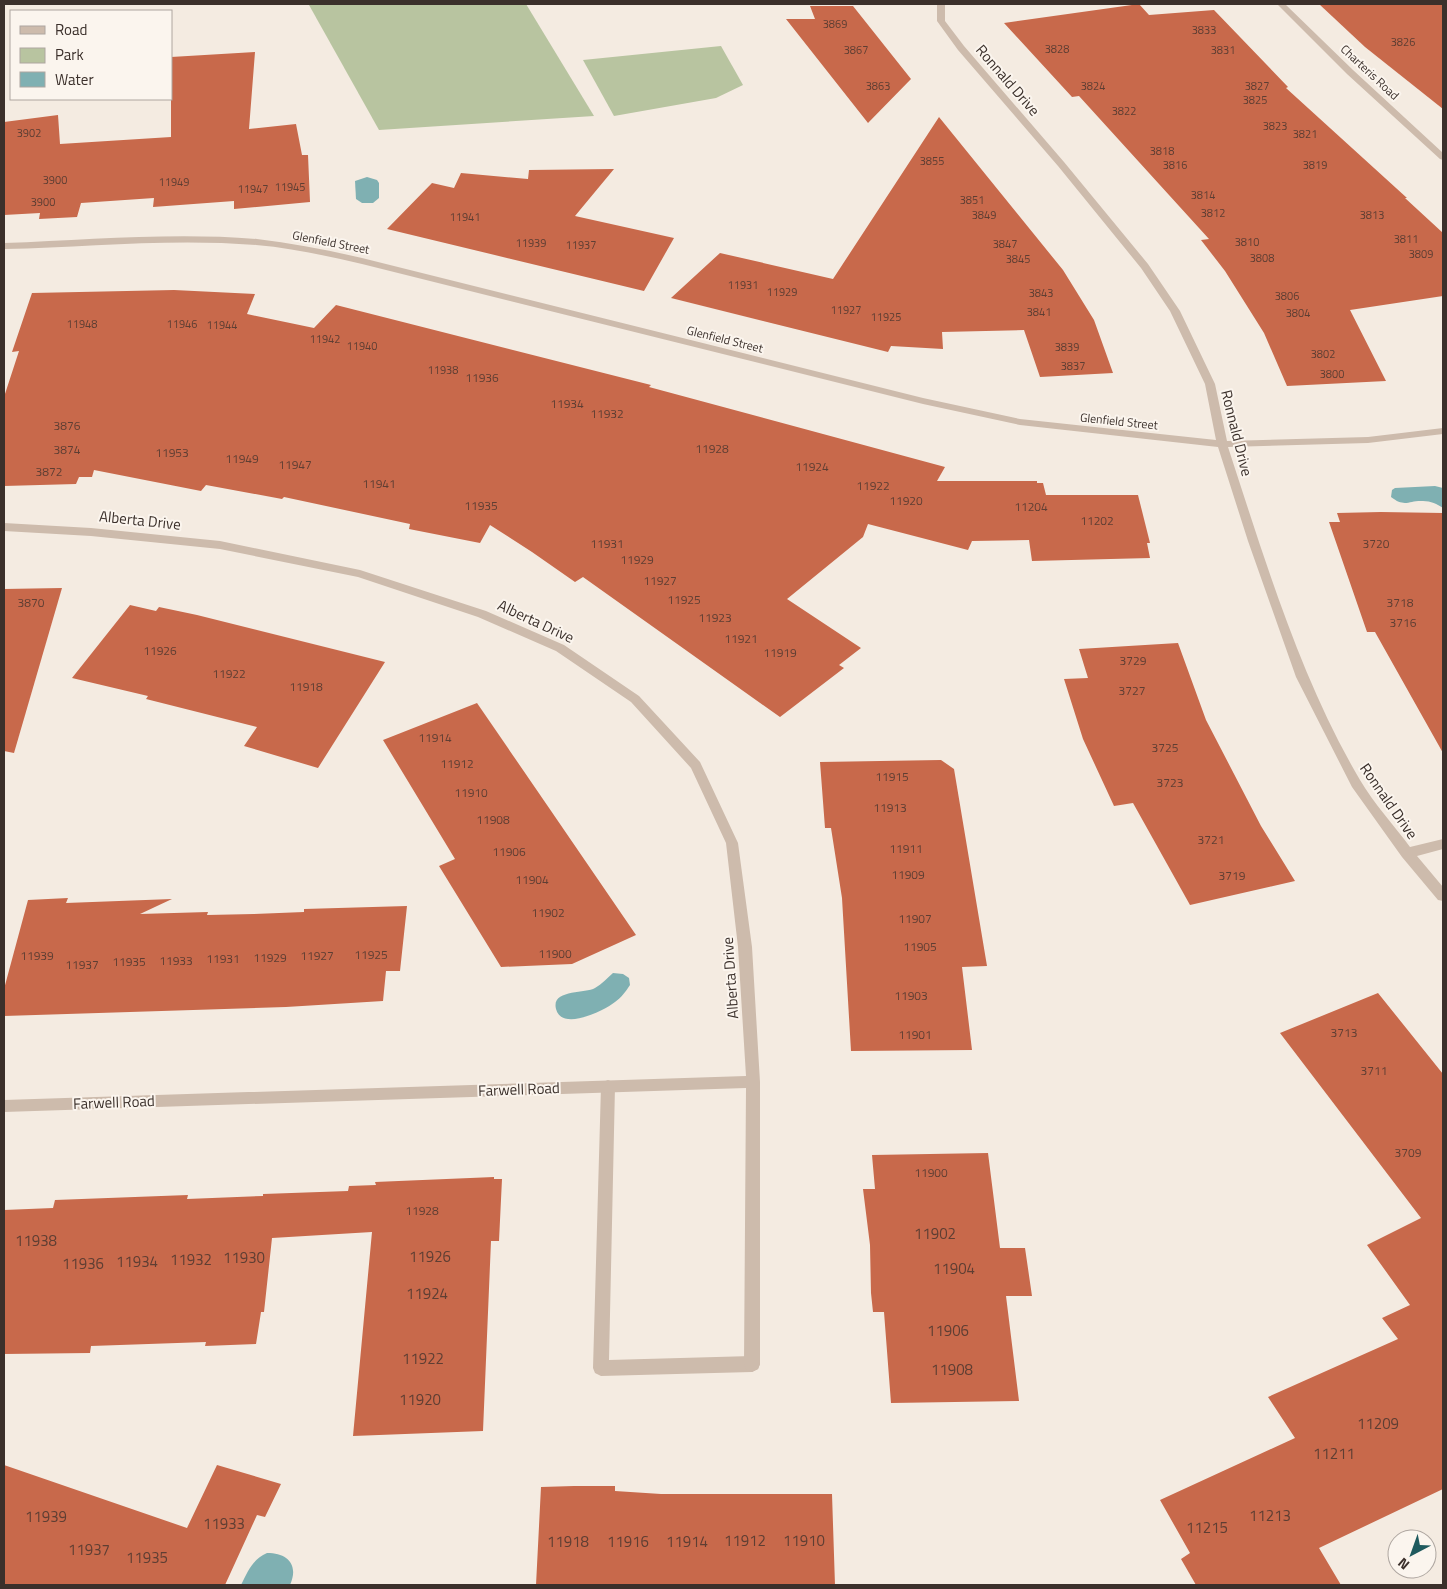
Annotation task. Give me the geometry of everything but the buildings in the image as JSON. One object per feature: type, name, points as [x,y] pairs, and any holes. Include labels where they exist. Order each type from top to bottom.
[{"type":"street","name":"Charteris Road","points":[[1281,4],[1350,72],[1443,157]]},
{"type":"street","name":"Ronnald Drive","points":[[941,9],[941,21],[961,48],[1145,266],[1175,311],[1210,384],[1222,444],[1256,550],[1302,677],[1356,784],[1407,853],[1443,896]]},
{"type":"street","name":"Glenfield Street","points":[[4,246],[191,240],[255,242],[300,248],[362,261],[924,401],[1020,422],[1222,444],[1368,440],[1443,431]]},
{"type":"street","name":"Alberta Drive","points":[[4,526],[91,532],[220,545],[360,574],[482,614],[560,648],[635,699],[696,765],[732,843],[745,947],[753,1082]]},
{"type":"street","points":[[1407,853],[1443,844]]},
{"type":"street","points":[[608,1086],[601,1368],[752,1364],[753,1082]]},
{"type":"street","name":"Farwell Road","points":[[4,1106],[753,1082]]},
{"type":"green space","points":[[526,4],[594,116],[379,130],[309,5]]},
{"type":"green space","points":[[721,46],[743,85],[716,98],[614,116],[583,60]]},
{"type":"water","points":[[367,177],[377,180],[379,183],[379,198],[373,203],[362,203],[356,199],[355,181]]},
{"type":"water","points":[[1435,486],[1443,488],[1443,508],[1429,502],[1404,503],[1391,497],[1392,490],[1395,488]]},
{"type":"water","points":[[613,973],[623,974],[629,978],[630,985],[610,1006],[594,1014],[575,1019],[566,1019],[560,1016],[556,1009],[556,1003],[559,998],[570,993],[595,988]]},
{"type":"water","points":[[267,1553],[281,1555],[290,1562],[293,1572],[290,1585],[241,1585],[254,1563]]}]
